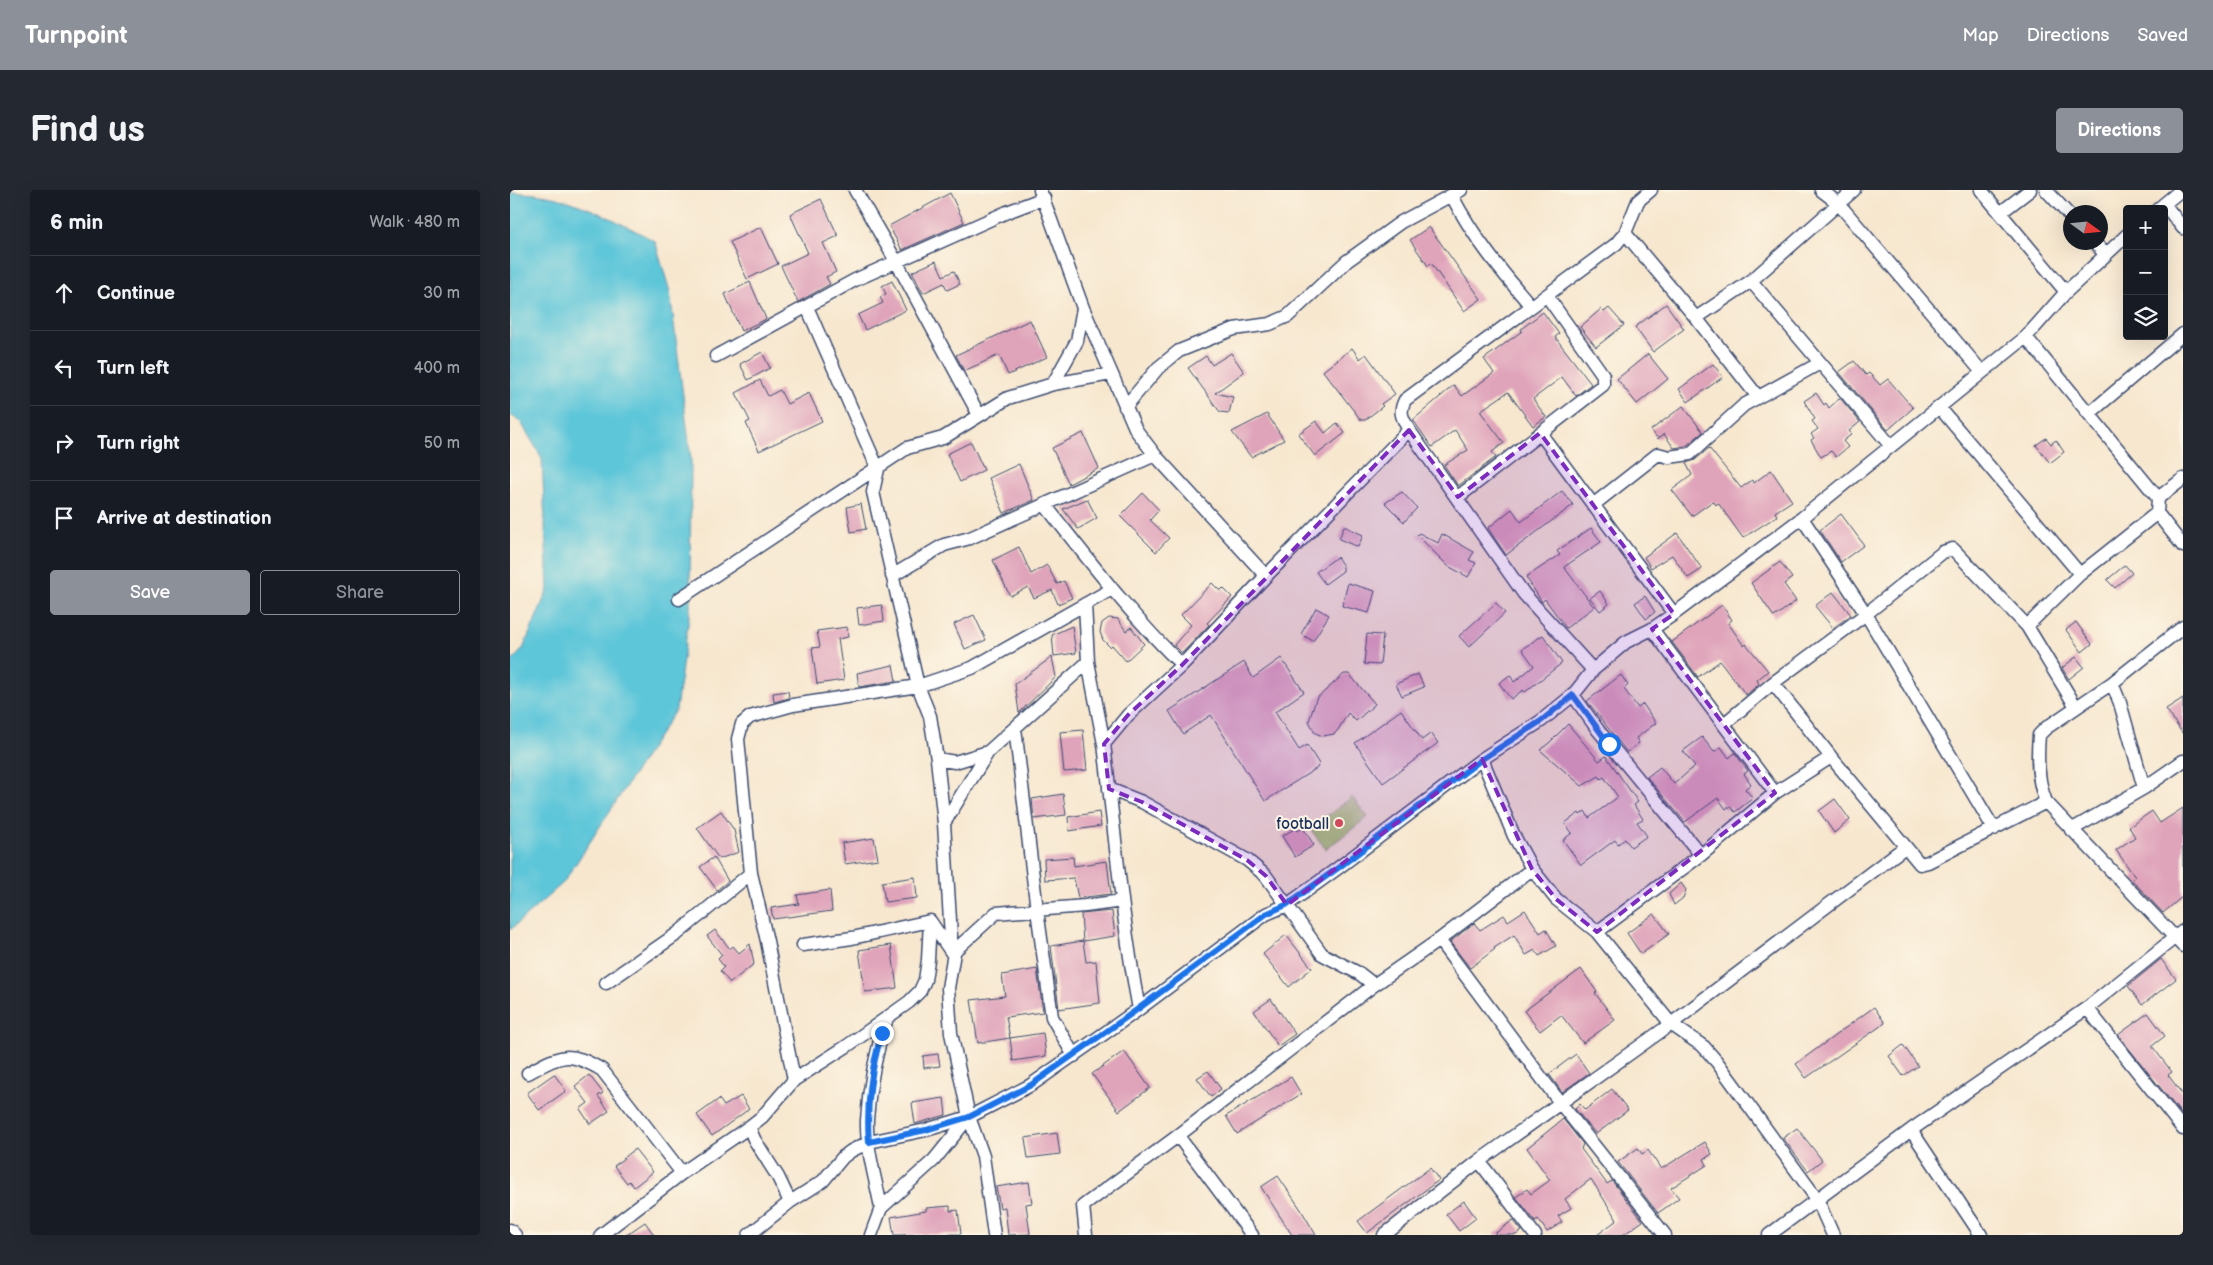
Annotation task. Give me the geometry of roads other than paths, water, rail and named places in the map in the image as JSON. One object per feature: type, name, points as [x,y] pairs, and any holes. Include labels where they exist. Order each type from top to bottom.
[{"type":"street","points":[[855,190],[896,261],[979,415]]},
{"type":"street","points":[[1593,670],[1524,594],[1458,497],[1409,430],[1402,417],[1400,408],[1404,400],[1616,244],[1625,233],[1636,195],[1651,190]]},
{"type":"street","points":[[1821,190],[1838,203],[1982,372]]},
{"type":"street","points":[[1696,318],[1751,281],[1854,190]]},
{"type":"street","points":[[1981,190],[2066,292]]},
{"type":"street","points":[[2000,213],[2030,190]]},
{"type":"street","points":[[2046,190],[2063,208]]},
{"type":"street","points":[[2162,205],[2181,190]]},
{"type":"street","points":[[1125,408],[1158,368],[1179,351],[1234,329],[1270,324],[1288,316],[1355,255],[1401,222],[1456,193],[1467,226],[1530,306]]},
{"type":"street","points":[[716,356],[855,280],[1042,194],[1083,308],[1136,430],[1155,455],[1266,576]]},
{"type":"street","points":[[2168,213],[2183,228]]},
{"type":"street","points":[[1625,233],[1696,318],[1758,397]]},
{"type":"street","points":[[749,1235],[790,1202],[823,1181],[847,1154],[869,1142],[926,1130],[969,1117],[1031,1085],[1074,1056],[1266,914],[1286,905],[1338,868],[1482,759],[1541,721],[1573,695],[1593,670],[1626,642],[1652,629],[1674,614],[1802,518],[2026,337],[2066,292],[2123,238]]},
{"type":"street","points":[[2101,250],[2105,254]]},
{"type":"street","points":[[1751,281],[1891,446]]},
{"type":"street","points":[[1458,497],[1603,386],[1603,375],[1547,296]]},
{"type":"street","points":[[807,306],[878,468],[873,492],[918,686],[930,716],[944,823],[952,953],[954,953],[948,988],[951,1033],[969,1117],[983,1156],[994,1235]]},
{"type":"street","points":[[1053,384],[1065,366],[1077,341],[1083,308]]},
{"type":"street","points":[[2090,413],[2183,334]]},
{"type":"street","points":[[2026,337],[2158,498],[2157,513],[2183,546]]},
{"type":"street","points":[[1593,506],[1658,454],[1669,457],[1690,454],[1744,405],[1820,364]]},
{"type":"street","points":[[679,599],[907,448],[943,438],[1008,398],[1053,384],[1111,374]]},
{"type":"street","points":[[1939,407],[2080,574]]},
{"type":"street","points":[[1104,744],[1128,715],[1182,665],[1409,430]]},
{"type":"street","points":[[1540,433],[1674,614]]},
{"type":"street","points":[[892,576],[944,545],[970,538],[1155,455]]},
{"type":"street","points":[[2158,498],[2183,479]]},
{"type":"street","points":[[1046,505],[1112,589],[1153,637],[1182,665]]},
{"type":"street","points":[[2026,626],[2080,574],[2157,513]]},
{"type":"street","points":[[1802,518],[1866,614],[1994,829]]},
{"type":"street","points":[[1724,724],[1773,683],[1866,614],[1943,552],[1953,549],[2026,626],[2076,707]]},
{"type":"street","points":[[794,1080],[767,941],[750,873],[738,739],[742,724],[750,717],[793,704],[918,686],[972,668],[1112,589]]},
{"type":"street","points":[[1085,604],[1088,662],[1104,744],[1122,901],[1138,1009]]},
{"type":"street","points":[[1769,1235],[1911,1130],[2087,1008],[2181,938],[2071,830],[2046,802],[2039,787],[2039,735],[2046,728],[2112,683],[2183,627]]},
{"type":"street","points":[[1652,629],[1776,793]]},
{"type":"street","points":[[944,823],[988,752],[1088,662]]},
{"type":"street","points":[[1773,683],[1831,757],[1920,864],[1928,862],[2046,802]]},
{"type":"street","points":[[2112,683],[2120,703],[2144,788]]},
{"type":"street","points":[[1573,695],[1598,730],[1701,855]]},
{"type":"street","points":[[1015,728],[1052,1017],[1074,1056]]},
{"type":"street","points":[[937,759],[955,762],[988,752]]},
{"type":"street","points":[[1597,932],[1701,855],[1776,793],[1831,757]]},
{"type":"street","points":[[1482,759],[1514,836],[1532,869],[1556,899],[1597,932],[1671,1024],[1704,1047],[1816,1199],[1832,1235]]},
{"type":"street","points":[[2071,830],[2144,788],[2183,761]]},
{"type":"street","points":[[1110,789],[1142,802],[1247,860],[1266,876],[1322,954],[1360,974],[1374,985]]},
{"type":"street","points":[[1391,1233],[1479,1161],[1671,1024],[1905,847]]},
{"type":"street","points":[[1086,1235],[1083,1206],[1178,1136],[1374,985],[1439,940],[1532,869]]},
{"type":"street","points":[[606,984],[677,934],[750,873]]},
{"type":"street","points":[[952,953],[996,913],[1122,901]]},
{"type":"street","points":[[930,921],[952,953]]},
{"type":"street","points":[[803,945],[852,938],[930,921]]},
{"type":"street","points":[[601,1235],[682,1173],[750,1127],[762,1117],[794,1080],[909,1002],[920,991],[925,980],[930,921]]},
{"type":"street","points":[[1439,940],[1561,1104],[1665,1235]]},
{"type":"street","points":[[2087,1008],[2183,1129]]},
{"type":"street","points":[[881,1208],[867,1121],[873,1067],[887,1018]]},
{"type":"street","points":[[528,1073],[552,1060],[568,1055],[585,1060],[602,1070],[682,1173]]},
{"type":"street","points":[[871,1235],[881,1208],[934,1160],[969,1117]]},
{"type":"street","points":[[750,1127],[754,1139],[778,1177],[790,1202]]},
{"type":"street","points":[[1911,1130],[1981,1235]]},
{"type":"street","points":[[1178,1136],[1252,1235]]},
{"type":"street","points":[[1479,1161],[1534,1235]]},
{"type":"street","points":[[510,1230],[515,1235]]},
{"type":"water","points":[[510,193],[549,196],[586,207],[655,241],[670,292],[691,459],[690,610],[676,709],[564,882],[510,930],[510,663],[523,649],[548,589],[542,458],[520,421],[510,415]]},
{"type":"place","name":"football","points":[[1339,823]]}]
